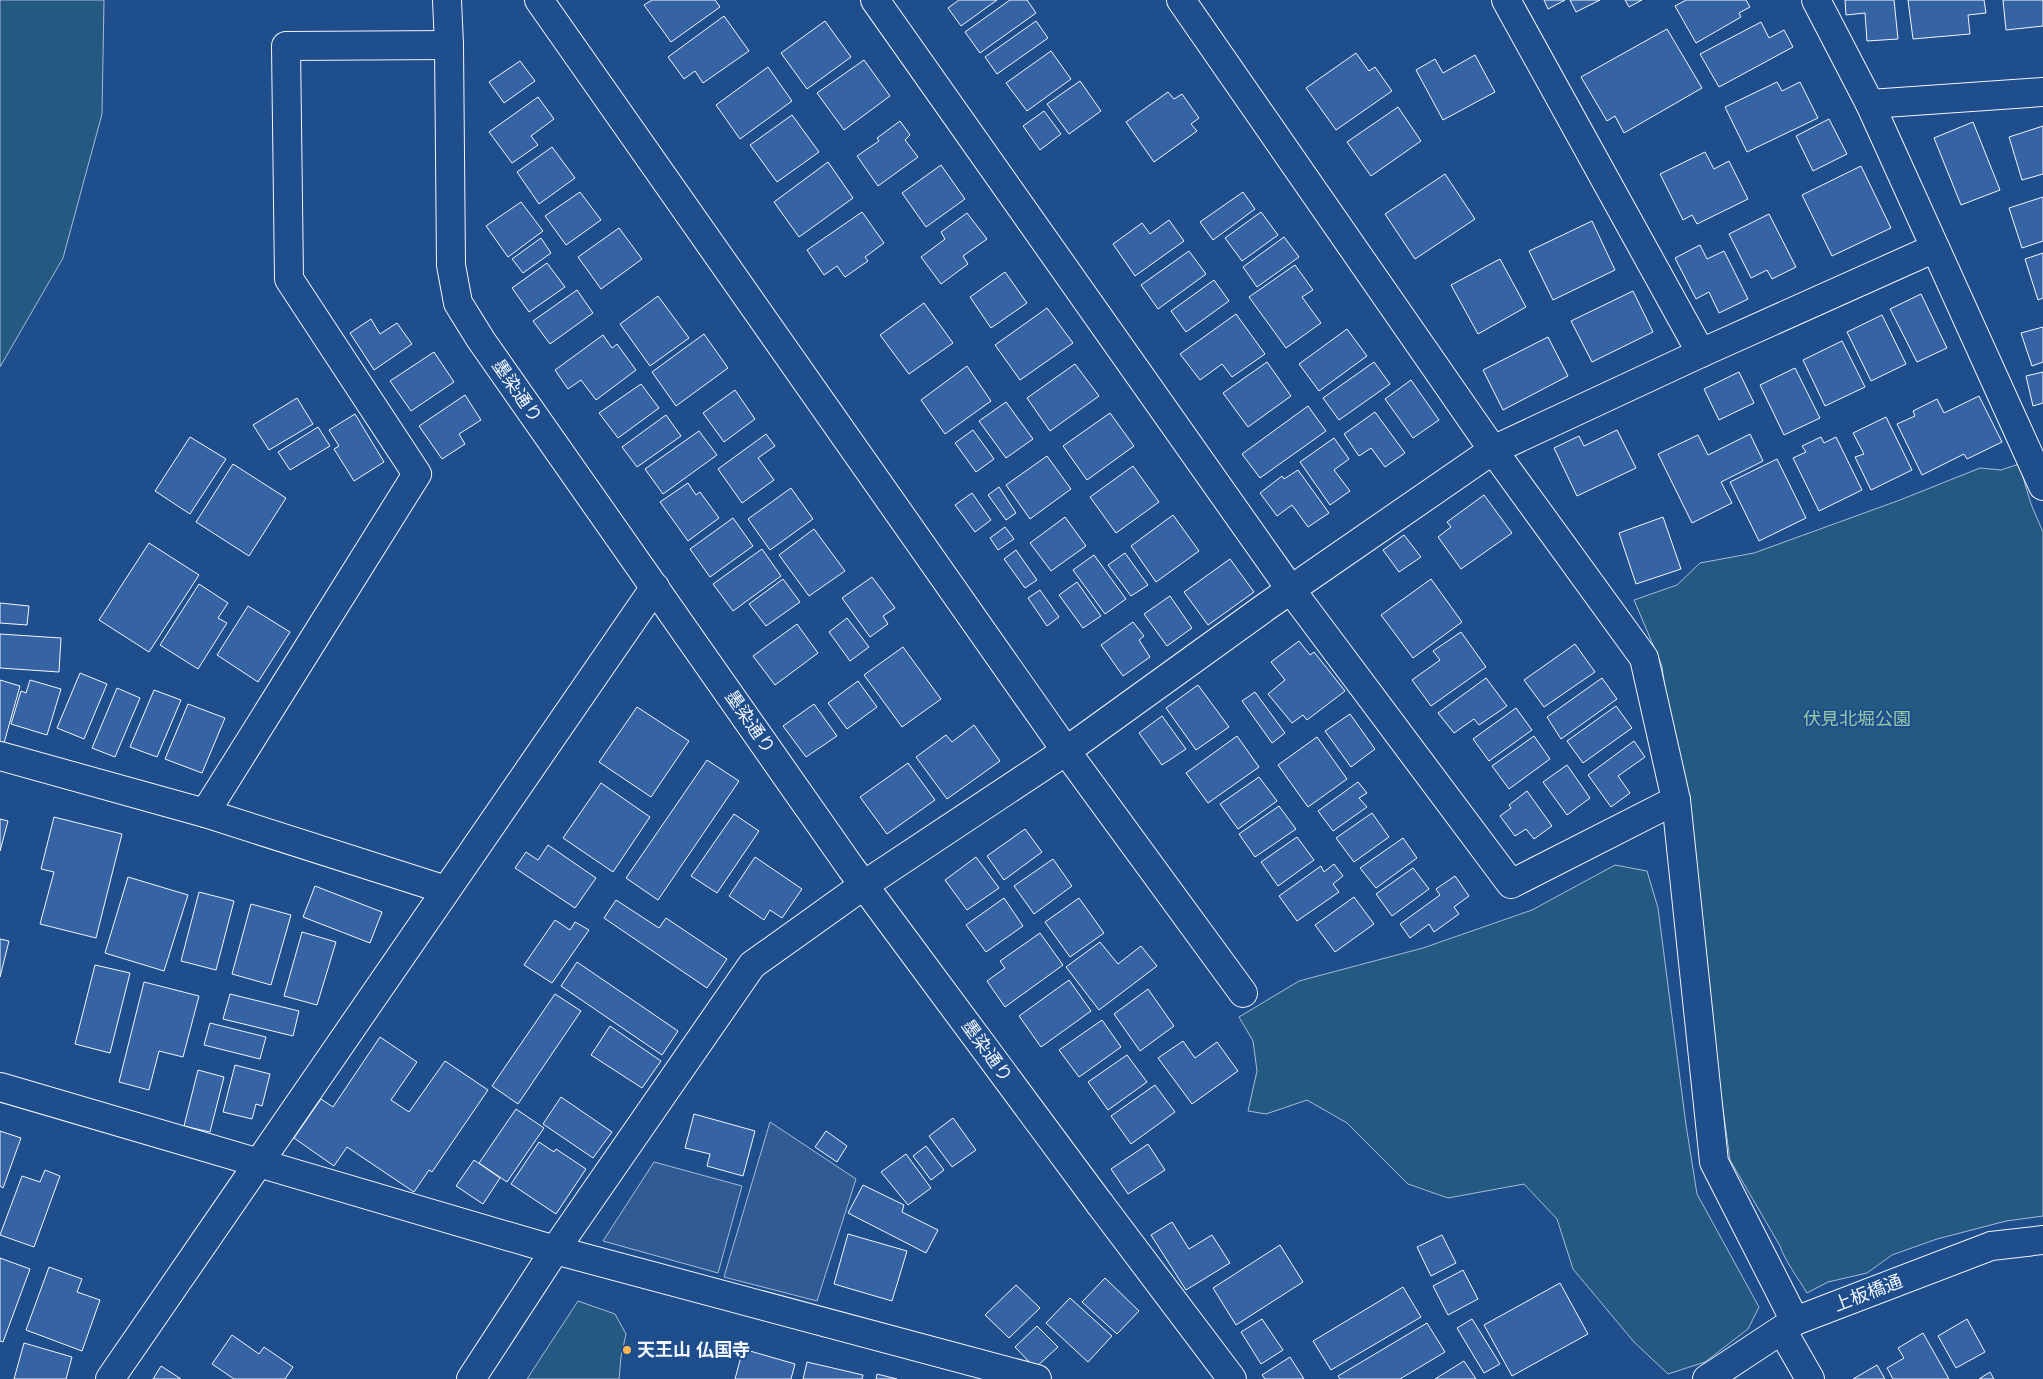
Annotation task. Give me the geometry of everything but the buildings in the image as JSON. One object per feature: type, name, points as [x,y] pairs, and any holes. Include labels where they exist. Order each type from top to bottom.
[{"type":"street","name":"墨染通り","points":[[447,0],[450,45],[450,265],[458,303],[481,340],[864,885],[1232,1379]]},
{"type":"street","points":[[539,0],[1066,751],[1243,993]]},
{"type":"street","points":[[875,0],[1291,590],[1511,884],[1676,800]]},
{"type":"street","points":[[1181,0],[1493,450],[1644,658],[1676,800],[1714,1162],[1789,1326],[1810,1379]]},
{"type":"street","points":[[1506,0],[1701,353]]},
{"type":"street","points":[[1816,0],[1870,104],[2043,486]]},
{"type":"street","points":[[205,812],[417,474],[289,279],[286,46],[450,45]]},
{"type":"street","points":[[1870,104],[2043,92]]},
{"type":"street","points":[[471,1379],[554,1250],[752,965],[864,885],[1066,751],[1291,590],[1493,450],[1701,353],[1935,248]]},
{"type":"street","points":[[110,1379],[655,587]]},
{"type":"street","points":[[0,756],[205,812],[446,890]]},
{"type":"street","points":[[0,1087],[554,1250],[1037,1379]]},
{"type":"street","name":"上板橋通","points":[[1707,1379],[1789,1326],[1991,1246],[2043,1240]]},
{"type":"green space","points":[[0,0],[104,0],[102,114],[63,258],[0,367]]},
{"type":"green space","name":"伏見北堀公園","points":[[2019,464],[2031,504],[2043,532],[2043,1216],[2006,1221],[1937,1239],[1892,1255],[1867,1273],[1828,1282],[1807,1293],[1788,1264],[1780,1246],[1730,1160],[1662,666],[1634,600],[1677,585],[1700,563],[1754,553],[1900,500],[1980,468],[2001,470]]},
{"type":"green space","points":[[1615,865],[1647,871],[1658,908],[1686,1125],[1697,1194],[1759,1307],[1748,1329],[1705,1362],[1668,1374],[1634,1342],[1573,1269],[1557,1219],[1524,1184],[1448,1198],[1408,1184],[1347,1123],[1307,1100],[1266,1114],[1248,1111],[1257,1071],[1253,1041],[1239,1017],[1299,981],[1423,948],[1532,910]]},
{"type":"green space","points":[[578,1301],[615,1314],[626,1334],[619,1379],[527,1379]]},
{"type":"shaded area","points":[[770,1122],[856,1179],[817,1301],[724,1277]]},
{"type":"shaded area","points":[[654,1162],[742,1186],[718,1273],[603,1241]]},
{"type":"place","name":"天王山 仏国寺","points":[[627,1350]]}]
